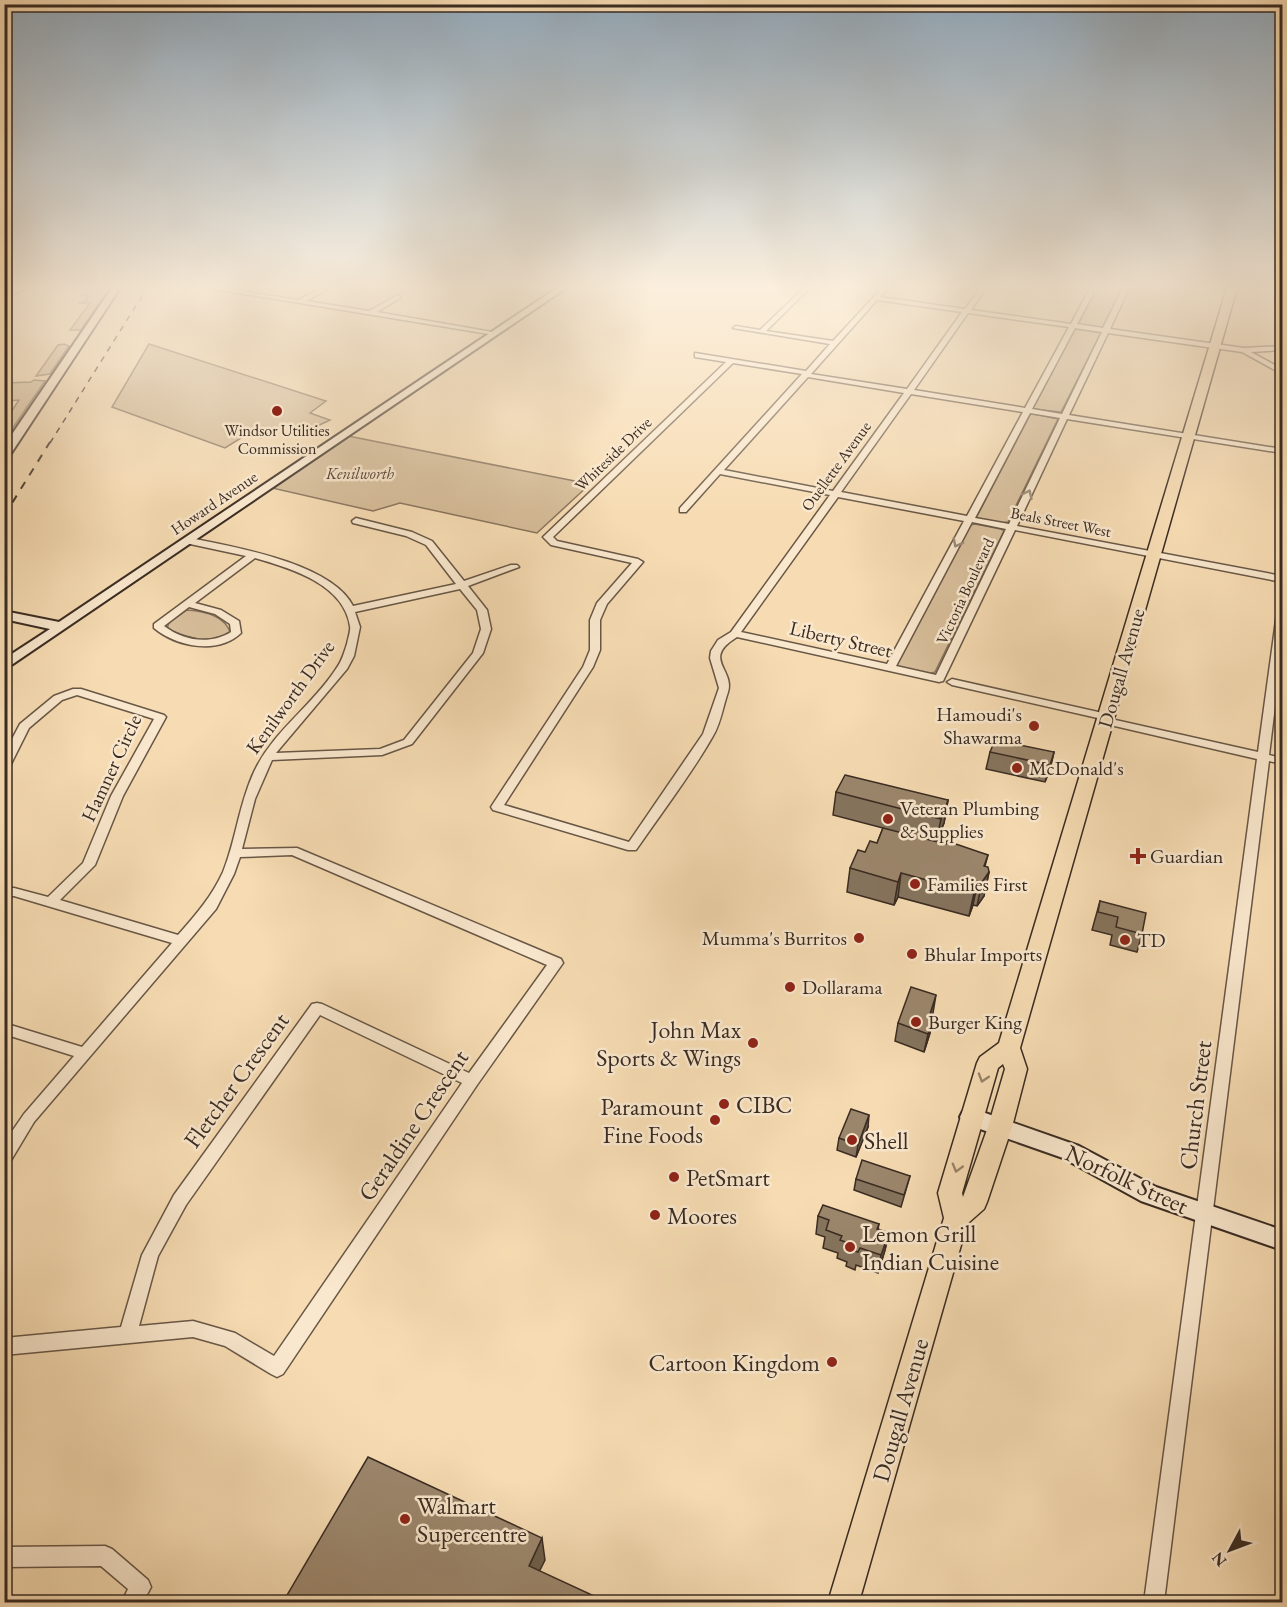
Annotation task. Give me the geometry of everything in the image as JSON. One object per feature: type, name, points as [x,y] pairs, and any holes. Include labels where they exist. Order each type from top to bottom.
[{"type":"main road","name":"Dougall Avenue","points":[[956,1218],[975,1202],[1000,1127],[1016,1069],[1009,1048],[1211,363]]},
{"type":"main road","name":"Dougall Avenue","points":[[843,1602],[956,1218],[950,1193],[987,1063],[1009,1048]]},
{"type":"street","points":[[4,455],[66,363]]},
{"type":"street","name":"Howard Avenue","points":[[4,666],[451,363]]},
{"type":"street","name":"Whiteside Drive","points":[[554,543],[548,537],[728,363]]},
{"type":"street","points":[[742,363],[1282,451]]},
{"type":"street","points":[[683,510],[816,363]]},
{"type":"street","name":"Ouellette Avenue","points":[[554,543],[638,562],[602,603],[595,620],[595,650],[588,667],[497,807],[632,847],[708,734],[724,688],[715,658],[716,651],[722,642],[735,634],[929,363]]},
{"type":"street","name":"Victoria Boulevard","points":[[890,668],[1053,363]]},
{"type":"street","name":"Victoria Boulevard","points":[[939,679],[1089,363]]},
{"type":"street","points":[[1266,363],[1282,372]]},
{"type":"street","name":"Beals Street West","points":[[718,471],[1282,579]]},
{"type":"street","points":[[267,757],[382,752],[408,742],[478,653],[486,629],[482,610],[429,543],[410,534],[356,521]]},
{"type":"street","points":[[190,541],[253,555],[305,570],[330,586],[342,597],[350,610],[463,585],[514,567]]},
{"type":"street","points":[[188,604],[218,612],[235,623],[236,633],[221,642],[203,643],[165,633],[158,626],[253,555]]},
{"type":"street","name":"Kenilworth Drive","points":[[4,1157],[29,1118],[211,906],[229,872],[248,796],[267,757],[288,727],[333,678],[349,655],[356,629],[350,610]]},
{"type":"street","name":"Church Street","points":[[1154,1602],[1282,613]]},
{"type":"street","points":[[4,615],[61,627]]},
{"type":"street","name":"Liberty Street","points":[[735,634],[939,679]]},
{"type":"street","points":[[952,682],[1282,761]]},
{"type":"street","name":"Hamner Circle","points":[[4,766],[24,726],[58,698],[77,691],[160,717],[117,796],[89,865],[50,902]]},
{"type":"street","name":"Geraldine Crescent","points":[[4,1347],[193,1329],[229,1339],[278,1368],[472,1081],[556,963],[293,851],[234,853]]},
{"type":"street","points":[[4,892],[14,892],[183,941]]},
{"type":"street","name":"Fletcher Crescent","points":[[128,1335],[150,1255],[180,1200],[317,1008],[472,1081]]},
{"type":"street","points":[[4,1028],[84,1053]]},
{"type":"street","name":"Norfolk Street","points":[[971,1118],[1071,1152],[1149,1194],[1282,1240]]},
{"type":"street","points":[[4,1557],[105,1556],[141,1587],[132,1602]]},
{"type":"green space","points":[[45,363],[57,363],[50,374],[36,376]]},
{"type":"green space","points":[[138,363],[208,363],[326,401],[310,413],[330,420],[307,431],[291,424],[261,438],[249,433],[225,448],[112,407]]},
{"type":"green space","points":[[1056,363],[1086,363],[1061,412],[1032,408]]},
{"type":"green space","points":[[45,381],[10,432],[5,435],[5,421],[19,400],[5,401],[5,383]]},
{"type":"green space","points":[[1031,413],[1058,419],[1008,522],[976,518]]},
{"type":"green space","name":"Kenilworth","points":[[348,436],[590,484],[537,533],[400,503],[373,511],[272,488]]},
{"type":"green space","points":[[975,524],[1004,531],[935,672],[929,674],[899,668],[896,663],[970,525]]},
{"type":"green space","points":[[187,610],[200,611],[218,618],[230,632],[224,637],[208,640],[167,629],[169,622]]},
{"type":"building","points":[[995,740],[1054,752],[1050,765],[990,752]]},
{"type":"building","points":[[845,775],[948,800],[941,819],[836,792]]},
{"type":"building","points":[[883,828],[946,844],[947,841],[988,855],[984,866],[988,867],[989,872],[982,882],[978,881],[974,893],[901,873],[898,882],[850,868],[858,850],[865,852],[870,841],[877,843]]},
{"type":"building","points":[[1100,901],[1146,913],[1142,934],[1116,927],[1118,917],[1098,912]]},
{"type":"building","points":[[911,987],[936,995],[930,1014],[934,1015],[928,1034],[898,1023]]},
{"type":"building","points":[[851,1109],[869,1115],[858,1145],[839,1138]]},
{"type":"building","points":[[862,1160],[910,1176],[904,1195],[856,1179]]},
{"type":"building","points":[[823,1205],[879,1224],[877,1229],[889,1233],[881,1255],[860,1248],[858,1252],[849,1249],[851,1244],[840,1240],[842,1236],[826,1230],[829,1220],[818,1216]]},
{"type":"building","name":"Walmart Supercentre","points":[[368,1457],[542,1538],[529,1566],[607,1602],[283,1602]]},
{"type":"railway","points":[[50,443],[100,363]]},
{"type":"railway","points":[[4,516],[50,442]]},
{"type":"place","name":"Windsor Utilities Commission","points":[[277,411]]},
{"type":"place","name":"Hamoudi's Shawarma","points":[[1034,726]]},
{"type":"place","name":"McDonald's","points":[[1017,768]]},
{"type":"place","name":"Veteran Plumbing & Supplies","points":[[888,819]]},
{"type":"place","name":"Guardian","points":[[1138,856]]},
{"type":"place","name":"Families First","points":[[915,884]]},
{"type":"place","name":"Mumma's Burritos","points":[[859,938]]},
{"type":"place","name":"TD","points":[[1125,940]]},
{"type":"place","name":"Bhular Imports","points":[[912,954]]},
{"type":"place","name":"Dollarama","points":[[790,987]]},
{"type":"place","name":"Burger King","points":[[916,1022]]},
{"type":"place","name":"John Max Sports & Wings","points":[[753,1043]]},
{"type":"place","name":"CIBC","points":[[724,1104]]},
{"type":"place","name":"Paramount Fine Foods","points":[[715,1120]]},
{"type":"place","name":"Shell","points":[[852,1140]]},
{"type":"place","name":"PetSmart","points":[[674,1177]]},
{"type":"place","name":"Moores","points":[[655,1215]]},
{"type":"place","name":"Lemon Grill Indian Cuisine","points":[[850,1247]]},
{"type":"place","name":"Cartoon Kingdom","points":[[832,1362]]},
{"type":"place","name":"Walmart Supercentre","points":[[405,1519]]}]
